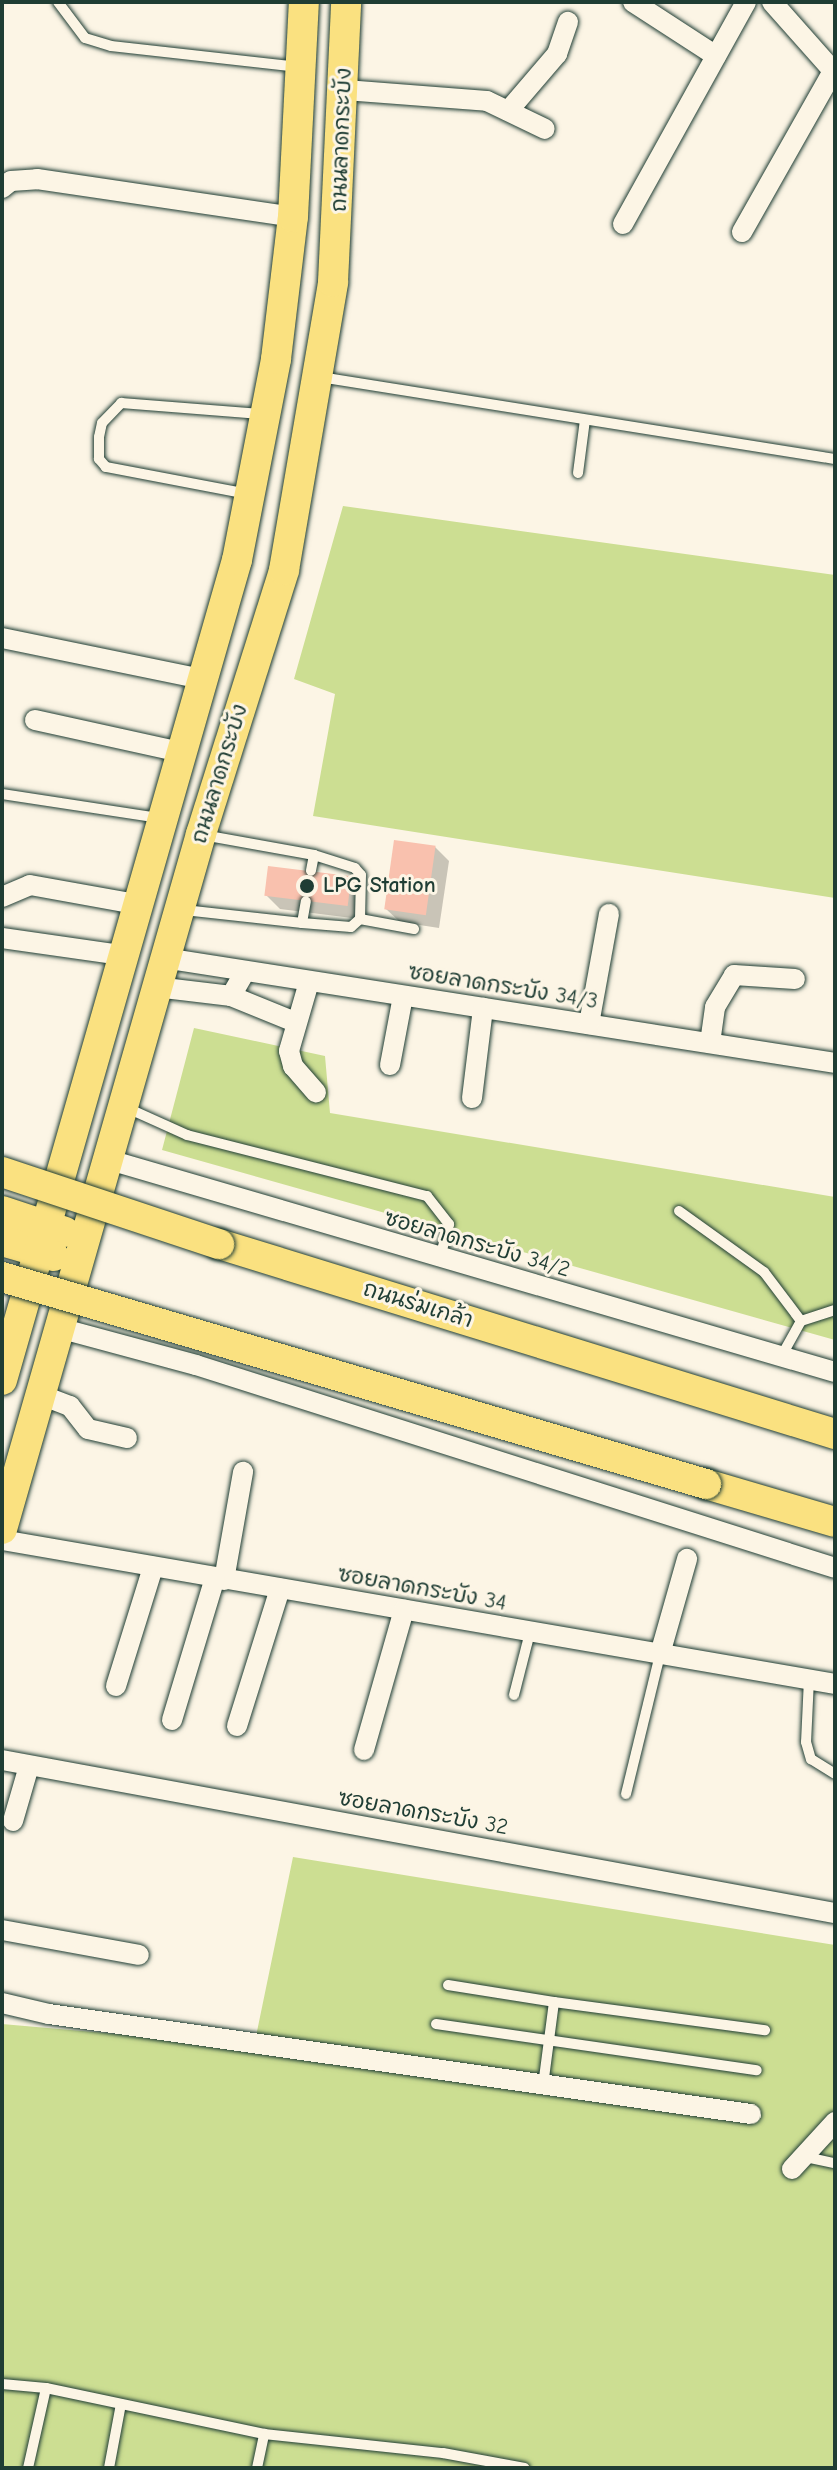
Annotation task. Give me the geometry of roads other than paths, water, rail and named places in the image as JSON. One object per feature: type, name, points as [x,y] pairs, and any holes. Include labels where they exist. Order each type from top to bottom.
[{"type":"main road","name":"ถนนลาดกระบัง","points":[[2,1380],[160,819],[237,560],[265,414],[293,217],[304,2]]},
{"type":"main road","name":"ถนนลาดกระบัง","points":[[2,1529],[121,1104],[284,570],[320,377],[333,282],[345,90],[346,2]]},
{"type":"main road","points":[[237,560],[284,570]]},
{"type":"main road","name":"ถนนร่มเกล้า","points":[[2,1172],[835,1434]]},
{"type":"main road","points":[[2,1211],[40,1238]]},
{"type":"main road","points":[[2,1241],[40,1238],[80,1249]]},
{"type":"main road","points":[[2,1277],[835,1522]]},
{"type":"main road","points":[[723,1398],[835,1412]]},
{"type":"street","points":[[633,2],[716,56]]},
{"type":"street","points":[[623,224],[746,2]]},
{"type":"street","points":[[742,232],[834,72],[772,2]]},
{"type":"street","points":[[509,110],[557,54],[568,22]]},
{"type":"street","points":[[345,90],[440,94],[509,110],[545,129]]},
{"type":"street","points":[[2,188],[11,181],[37,179],[293,217]]},
{"type":"street","points":[[2,638],[202,679]]},
{"type":"street","points":[[35,720],[181,752]]},
{"type":"street","points":[[2,897],[30,885],[136,904]]},
{"type":"street","points":[[589,1024],[609,914]]},
{"type":"street","points":[[2,938],[122,955]]},
{"type":"street","name":"ซอยลาดกระบัง 34/3","points":[[164,958],[835,1063]]},
{"type":"street","points":[[231,996],[245,972]]},
{"type":"street","points":[[710,1043],[715,1007],[734,975],[795,979]]},
{"type":"street","points":[[309,982],[289,1051],[293,1066],[316,1092]]},
{"type":"street","points":[[156,987],[231,996],[295,1022]]},
{"type":"street","points":[[390,1065],[403,996]]},
{"type":"street","points":[[472,1098],[483,1008]]},
{"type":"street","name":"ซอยลาดกระบัง 34/2","points":[[106,1159],[835,1372]]},
{"type":"street","points":[[59,1328],[196,1365],[835,1568]]},
{"type":"street","points":[[41,1395],[70,1406],[88,1429],[127,1438]]},
{"type":"street","points":[[172,1720],[219,1579],[243,1472]]},
{"type":"street","name":"ซอยลาดกระบัง 34","points":[[2,1540],[835,1684]]},
{"type":"street","points":[[660,1654],[687,1559]]},
{"type":"street","points":[[116,1686],[153,1567]]},
{"type":"street","points":[[237,1726],[280,1589]]},
{"type":"street","points":[[364,1750],[404,1610]]},
{"type":"street","name":"ซอยลาดกระบัง 32","points":[[2,1760],[835,1913]]},
{"type":"street","points":[[13,1821],[29,1766]]},
{"type":"street","points":[[2,1930],[139,1955]]},
{"type":"street","points":[[2,2003],[751,2114]]},
{"type":"street","points":[[796,2162],[835,2122]]},
{"type":"lane","points":[[58,2],[85,38],[111,46],[303,67]]},
{"type":"lane","points":[[320,377],[835,459]]},
{"type":"lane","points":[[250,494],[106,467],[99,459],[99,437],[102,423],[121,403],[265,414]]},
{"type":"lane","points":[[578,473],[585,420]]},
{"type":"lane","points":[[2,794],[160,819]]},
{"type":"lane","points":[[179,910],[351,927],[360,919],[361,875],[347,864],[201,834]]},
{"type":"lane","points":[[311,871],[314,855]]},
{"type":"lane","points":[[302,923],[306,901]]},
{"type":"lane","points":[[360,919],[414,929]]},
{"type":"lane","points":[[121,1104],[187,1135],[427,1196],[449,1224],[440,1258]]},
{"type":"lane","points":[[679,1211],[764,1272],[801,1321]]},
{"type":"lane","points":[[781,1357],[801,1321],[835,1310]]},
{"type":"lane","points":[[514,1695],[530,1632]]},
{"type":"lane","points":[[626,1794],[660,1654]]},
{"type":"lane","points":[[809,1679],[806,1742],[811,1759],[835,1774]]},
{"type":"lane","points":[[448,1985],[765,2030]]},
{"type":"lane","points":[[543,2085],[554,2002]]},
{"type":"lane","points":[[436,2024],[757,2070]]},
{"type":"lane","points":[[796,2162],[835,2163]]},
{"type":"lane","points":[[2,2384],[46,2388],[264,2434],[443,2453],[525,2468]]},
{"type":"lane","points":[[28,2468],[46,2388]]},
{"type":"lane","points":[[109,2468],[121,2404]]},
{"type":"lane","points":[[257,2468],[264,2434]]},
{"type":"place","name":"LPG Station","points":[[307,886]]}]
